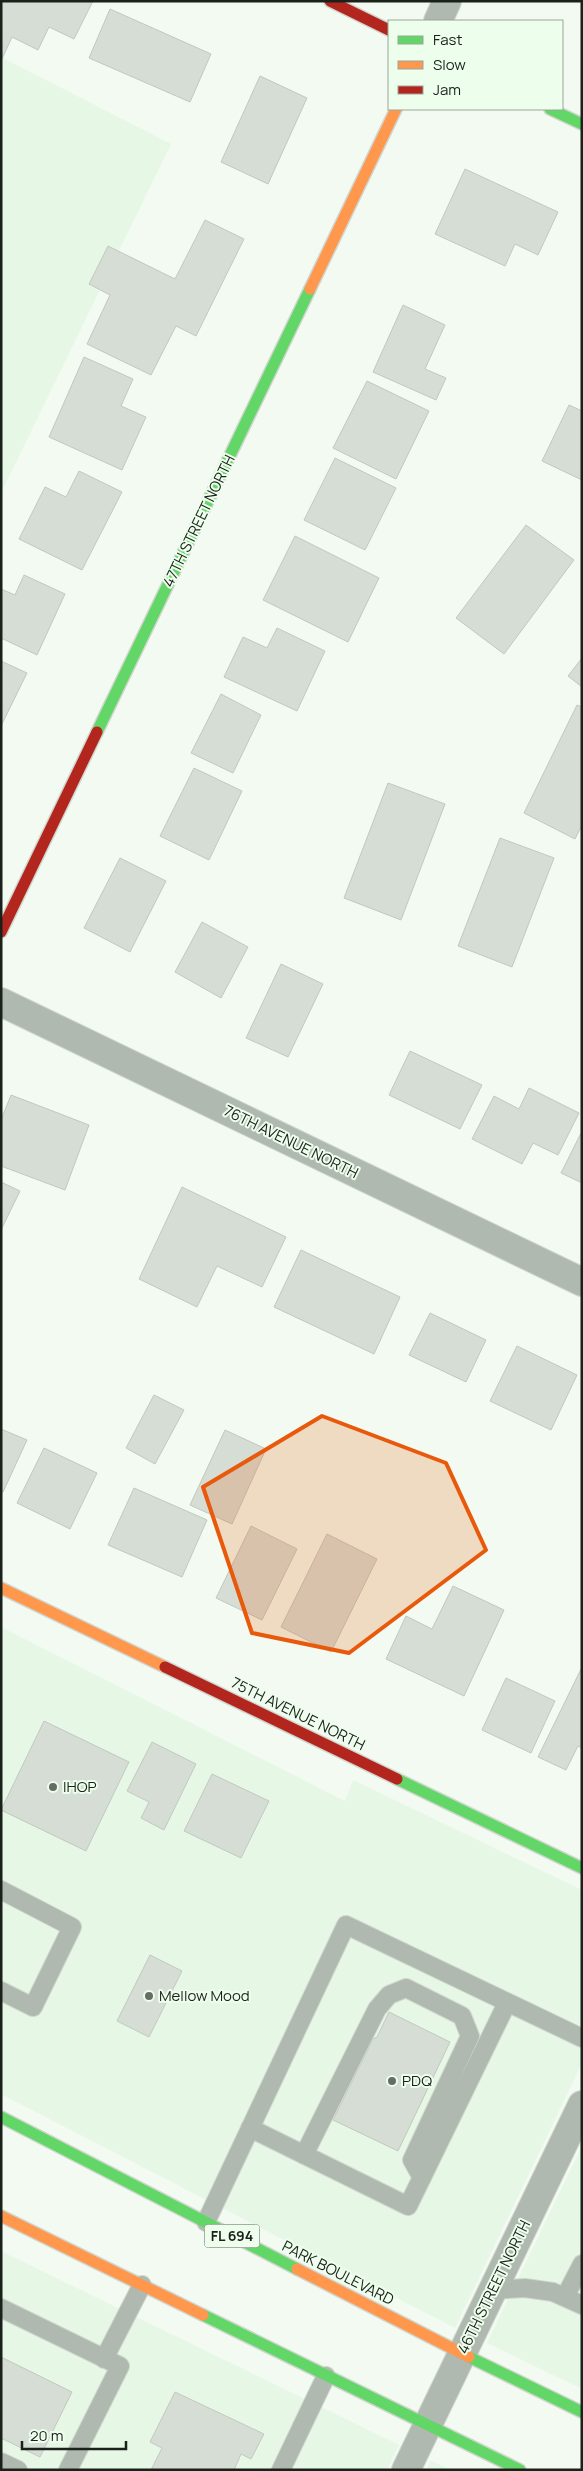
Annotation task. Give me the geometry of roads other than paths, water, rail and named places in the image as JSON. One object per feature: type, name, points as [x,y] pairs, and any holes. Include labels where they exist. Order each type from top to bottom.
[{"type":"street","points":[[330,1],[388,30]]},
{"type":"street","points":[[438,20],[447,1]]},
{"type":"street","name":"47TH STREET NORTH","points":[[1,932],[396,110]]},
{"type":"street","points":[[552,110],[582,124]]},
{"type":"street","name":"76TH AVENUE NORTH","points":[[1,1002],[582,1282]]},
{"type":"street","name":"75TH AVENUE NORTH","points":[[1,1588],[582,1868]]},
{"type":"street","name":"46TH STREET NORTH","points":[[406,2470],[582,2105]]},
{"type":"street","name":"PARK BOULEVARD","points":[[1,2117],[462,2354],[582,2412]]},
{"type":"street","points":[[1,2216],[520,2470]]},
{"type":"lane","points":[[1,1890],[72,1926],[33,2007],[1,1991]]},
{"type":"lane","points":[[206,2222],[346,1925],[582,2038]]},
{"type":"lane","points":[[304,2155],[377,2009],[389,1995],[406,1988],[462,2016],[470,2036],[412,2160],[422,2178]]},
{"type":"lane","points":[[250,2128],[408,2206],[507,2003]]},
{"type":"lane","points":[[565,2297],[582,2264]]},
{"type":"lane","points":[[104,2358],[142,2285]]},
{"type":"lane","points":[[493,2290],[525,2288],[554,2292],[582,2305]]},
{"type":"lane","points":[[1,2308],[120,2366],[68,2470]]},
{"type":"lane","points":[[280,2470],[326,2376]]},
{"type":"lane","points":[[1,2462],[18,2470]]},
{"type":"place","name":"IHOP","points":[[53,1787]]},
{"type":"place","name":"Mellow Mood","points":[[149,1996]]},
{"type":"place","name":"PDQ","points":[[392,2081]]}]
